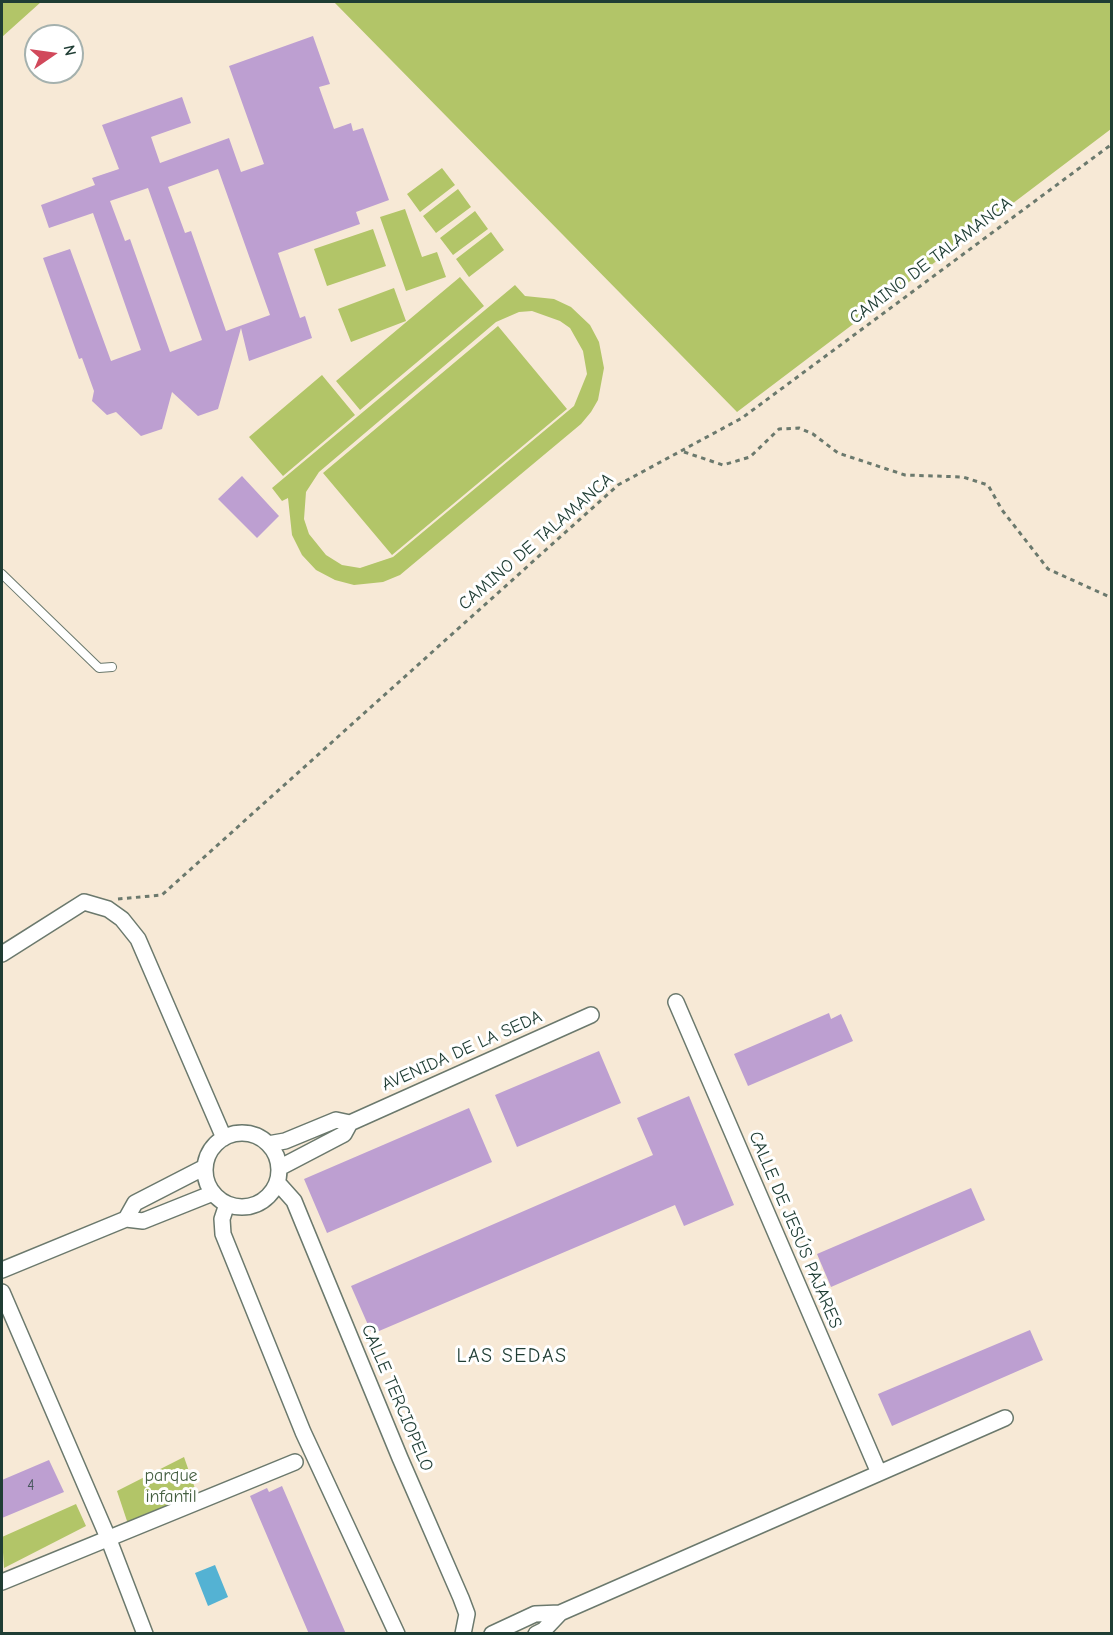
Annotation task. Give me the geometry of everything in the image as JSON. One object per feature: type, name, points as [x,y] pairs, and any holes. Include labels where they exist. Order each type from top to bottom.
[{"type":"street","points":[[2,954],[84,902],[108,909],[122,919],[138,939],[224,1138]]},
{"type":"street","name":"CALLE DE JESÚS PAJARES","points":[[676,1002],[879,1473]]},
{"type":"street","name":"AVENIDA DE LA SEDA","points":[[268,1144],[285,1141],[336,1120],[350,1123],[591,1015]]},
{"type":"street","name":"AVENIDA DE LA SEDA","points":[[278,1175],[344,1134],[350,1123]]},
{"type":"street","points":[[241,1133],[249,1134],[268,1144],[276,1156],[278,1175],[274,1190],[261,1202],[244,1207],[227,1204],[213,1193],[208,1185],[206,1167],[211,1150],[224,1138],[241,1133]]},
{"type":"street","points":[[126,1219],[135,1203],[206,1167]]},
{"type":"street","name":"CALLE TERCIOPELO","points":[[278,1175],[294,1201],[461,1598],[467,1614],[463,1634]]},
{"type":"street","points":[[2,1270],[126,1219],[143,1221],[213,1193]]},
{"type":"street","points":[[227,1204],[222,1219],[223,1234],[303,1432],[397,1634]]},
{"type":"street","points":[[2,1292],[109,1540],[145,1634]]},
{"type":"street","points":[[492,1634],[535,1614],[560,1613],[1005,1418]]},
{"type":"street","points":[[2,1582],[109,1540],[295,1461]]},
{"type":"street","points":[[536,1634],[544,1630],[560,1613]]},
{"type":"lane","points":[[2,574],[99,669],[112,667]]},
{"type":"path","name":"CAMINO DE TALAMANCA","points":[[117,899],[162,895],[618,485],[684,452],[752,411],[1112,144]]},
{"type":"path","points":[[684,452],[723,465],[750,457],[779,429],[799,428],[813,434],[838,453],[905,475],[963,477],[988,485],[1002,510],[1048,569],[1112,598]]},
{"type":"green space","points":[[2,2],[41,2],[2,37]]},
{"type":"green space","points":[[334,2],[1111,2],[1111,129],[737,412]]},
{"type":"green space","points":[[442,168],[455,185],[420,212],[407,194]]},
{"type":"green space","points":[[458,189],[471,207],[436,233],[423,216]]},
{"type":"green space","points":[[405,209],[422,257],[437,252],[446,277],[406,291],[380,217]]},
{"type":"green space","points":[[475,211],[488,229],[453,255],[440,238]]},
{"type":"green space","points":[[373,229],[386,266],[327,286],[314,249]]},
{"type":"green space","points":[[491,232],[504,250],[469,277],[456,259]]},
{"type":"green space","points":[[460,277],[484,306],[360,410],[336,381]]},
{"type":"green space","points":[[515,285],[525,296],[554,299],[571,307],[590,325],[599,342],[604,368],[598,400],[581,424],[400,575],[383,582],[354,585],[335,580],[316,570],[302,555],[292,535],[288,498],[282,501],[272,488]],"holes":[[[532,311],[560,321],[570,328],[583,351],[587,374],[574,406],[393,557],[360,568],[342,565],[326,555],[309,534],[304,519],[306,492],[319,472],[496,322],[519,312]]]},
{"type":"green space","points":[[394,288],[406,321],[351,342],[338,309]]},
{"type":"green space","points":[[498,326],[567,409],[392,555],[323,473]]},
{"type":"green space","points":[[322,375],[355,415],[283,476],[249,437]]},
{"type":"green space","name":"parque infantil","points":[[184,1457],[198,1497],[128,1524],[117,1491]]},
{"type":"green space","points":[[76,1504],[86,1526],[4,1568],[2,1537]]},
{"type":"water","points":[[215,1565],[228,1597],[208,1606],[195,1573]]},
{"type":"building","points":[[313,36],[330,84],[319,87],[334,129],[351,123],[353,131],[363,128],[389,200],[356,212],[360,224],[278,253],[300,318],[305,316],[312,338],[249,361],[241,328],[218,409],[198,416],[172,392],[162,429],[141,436],[116,412],[107,415],[92,401],[94,391],[82,358],[79,359],[43,258],[70,249],[111,361],[141,350],[93,213],[49,228],[41,205],[95,185],[92,178],[119,169],[102,125],[182,97],[191,123],[151,137],[160,163],[229,138],[241,172],[264,164],[229,66]],"holes":[[[218,169],[270,315],[226,331],[191,231],[185,233],[168,187]],[[148,188],[202,340],[170,352],[130,239],[125,241],[110,201]]]},
{"type":"building","points":[[242,476],[279,516],[257,538],[218,499]]},
{"type":"building","points":[[829,1013],[831,1019],[841,1014],[853,1041],[748,1086],[734,1054]]},
{"type":"building","points":[[599,1051],[621,1103],[517,1147],[495,1095]]},
{"type":"building","points":[[689,1096],[734,1205],[684,1226],[675,1205],[372,1334],[351,1286],[653,1155],[637,1118]]},
{"type":"building","points":[[469,1108],[492,1162],[327,1233],[304,1179]]},
{"type":"building","points":[[971,1188],[985,1220],[831,1287],[817,1254]]},
{"type":"building","points":[[1030,1330],[1043,1360],[892,1426],[878,1394]]},
{"type":"building","points":[[49,1460],[64,1492],[2,1518],[2,1480]]},
{"type":"building","points":[[282,1486],[346,1634],[309,1634],[250,1496],[267,1488],[269,1492]]},
{"type":"district","name":"LAS SEDAS","points":[[512,1356]]}]
